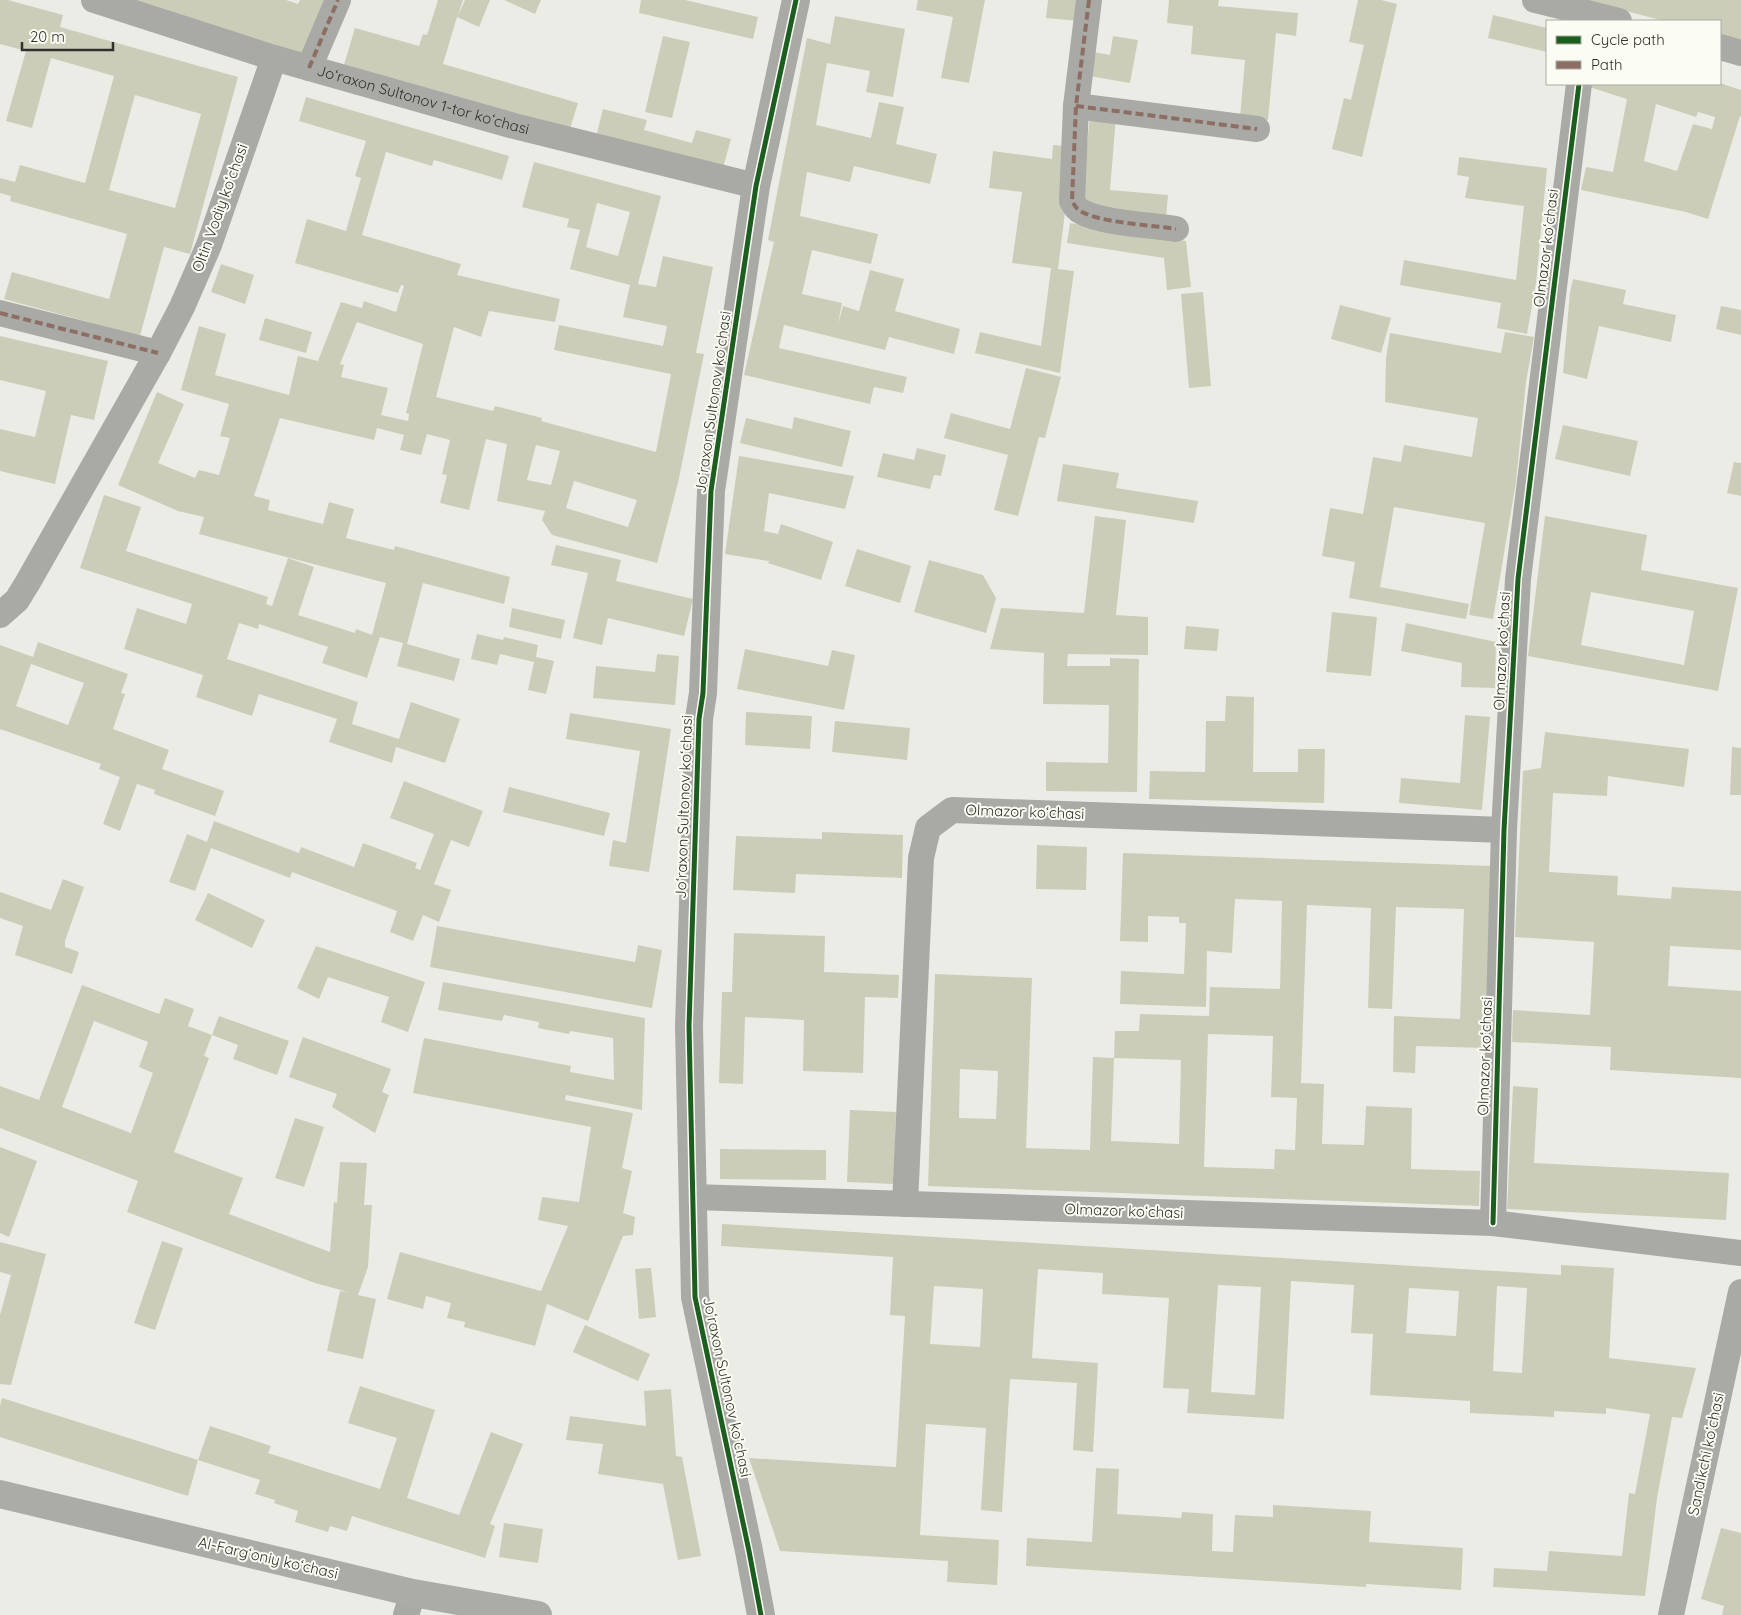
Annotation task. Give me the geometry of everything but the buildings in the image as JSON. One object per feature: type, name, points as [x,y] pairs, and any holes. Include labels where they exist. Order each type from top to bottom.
[{"type":"main road","name":"Al-Fargʻoniy koʻchasi","points":[[0,1494],[409,1604],[538,1615]]},
{"type":"street","name":"Jo‘raxon Sultonov 1-tor ko‘chasi","points":[[94,0],[274,58],[514,126],[756,186]]},
{"type":"street","points":[[308,68],[338,0]]},
{"type":"street","name":"Joʻraxon Sultonov koʻchasi","points":[[760,1615],[747,1541],[695,1297],[689,1026],[690,974],[699,719],[704,693],[711,491],[756,186],[796,0]]},
{"type":"street","points":[[1089,0],[1076,106],[1072,201],[1081,212],[1096,218],[1176,229]]},
{"type":"street","points":[[1535,0],[1587,17],[1611,20]]},
{"type":"street","points":[[1721,47],[1741,52]]},
{"type":"street","name":"Oltin Vodiy koʻchasi","points":[[0,615],[17,600],[158,354],[182,307],[209,245],[274,58]]},
{"type":"street","name":"Olmazor koʻchasi","points":[[1493,1223],[1504,830],[1518,579],[1579,85]]},
{"type":"street","points":[[1076,106],[1257,129]]},
{"type":"street","points":[[0,313],[158,354]]},
{"type":"street","name":"Olmazor koʻchasi","points":[[905,1204],[921,858],[928,828],[952,810],[1504,830]]},
{"type":"street","name":"Olmazor koʻchasi","points":[[693,1197],[1493,1223],[1741,1252]]},
{"type":"street","name":"Sandikchi koʻchasi","points":[[1671,1615],[1741,1292]]},
{"type":"marked path","points":[[309,68],[338,0]]},
{"type":"marked path","points":[[1089,0],[1076,106],[1072,201],[1080,211],[1102,219],[1176,229]]},
{"type":"marked path","points":[[1076,106],[1257,129]]},
{"type":"marked path","points":[[0,313],[158,353]]},
{"type":"cycle path","points":[[761,1615],[695,1297],[689,1026],[699,719],[703,693],[711,491],[756,186],[796,0]]},
{"type":"cycle path","points":[[1493,1223],[1504,830],[1518,579],[1579,85]]}]
